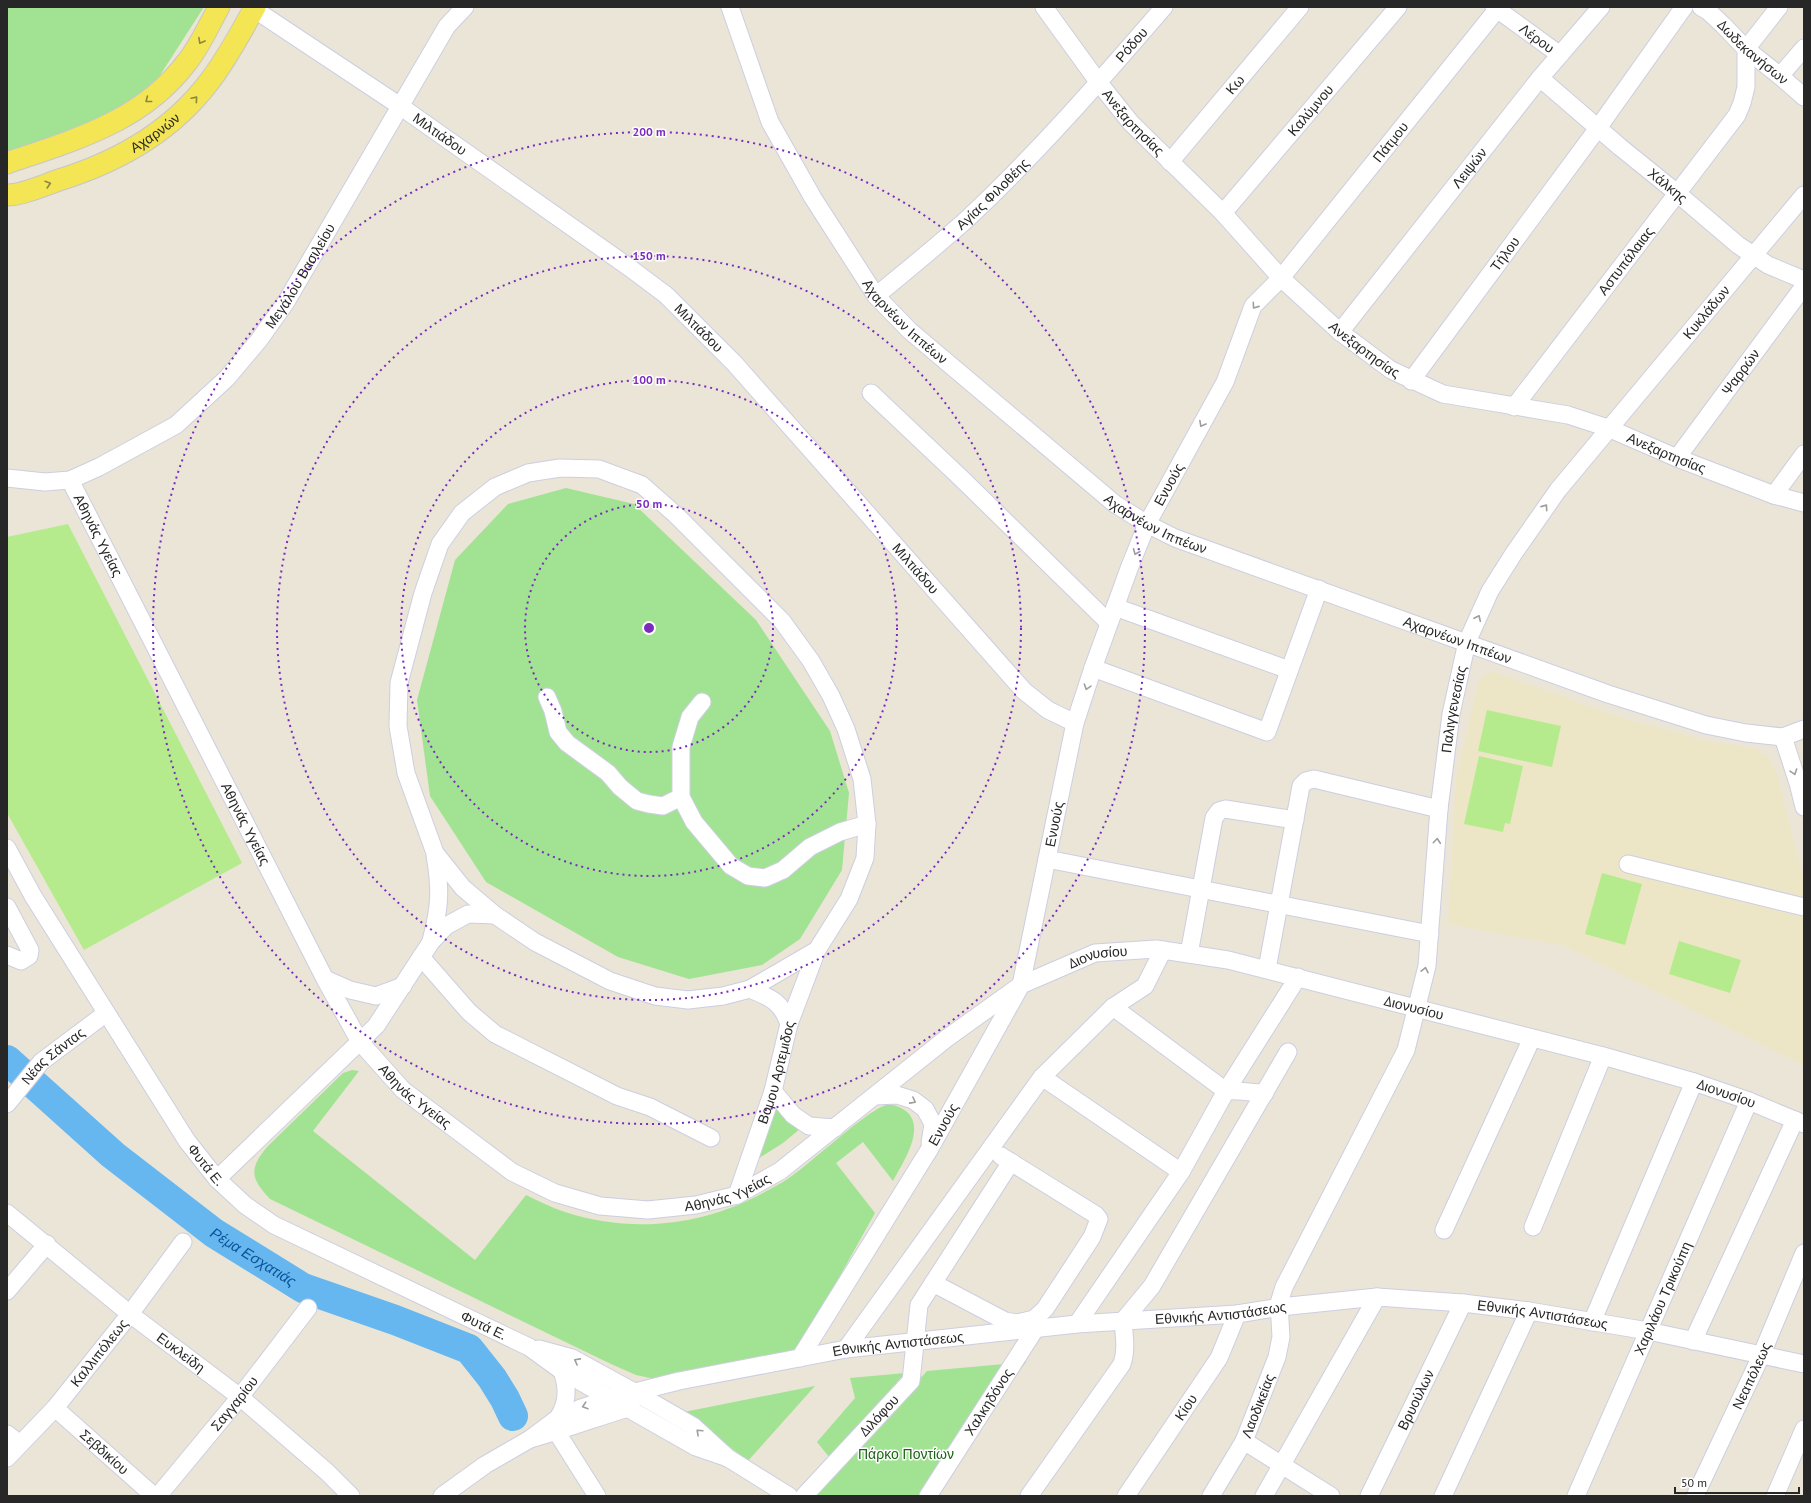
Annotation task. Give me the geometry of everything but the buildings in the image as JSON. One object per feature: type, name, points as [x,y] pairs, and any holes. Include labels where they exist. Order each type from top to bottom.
[{"type":"main road","name":"Αχαρνών","points":[[7,163],[108,127],[131,113],[155,95],[188,62],[220,7]]},
{"type":"main road","name":"Αχαρνών","points":[[7,195],[81,173],[108,163],[164,128],[189,105],[209,83],[254,8]]},
{"type":"street","name":"Μεγάλου Βασιλείου","points":[[7,478],[45,482],[70,480],[99,467],[176,425],[228,378],[259,340],[286,302],[447,26],[465,7]]},
{"type":"street","name":"Αχαρνέων Ιππέων","points":[[730,7],[770,122],[813,198],[876,296],[910,331],[1115,504],[1147,524],[1175,538],[1608,694],[1706,725],[1746,733],[1783,737],[1804,729]]},
{"type":"street","name":"Ρόδου","points":[[1099,83],[1164,7]]},
{"type":"street","name":"Κω","points":[[1170,162],[1300,7]]},
{"type":"street","name":"Καλύμνου","points":[[1223,213],[1398,7]]},
{"type":"street","name":"Λειψών","points":[[1340,332],[1540,78],[1601,7]]},
{"type":"street","name":"Τήλου","points":[[1411,381],[1598,128],[1684,7]]},
{"type":"street","name":"Δωδεκανήσων","points":[[1701,7],[1718,21],[1746,49],[1804,97]]},
{"type":"street","points":[[1746,49],[1780,7]]},
{"type":"street","name":"Μιλτιάδου","points":[[254,8],[400,106],[666,295],[735,364],[1024,691],[1048,710],[1075,723]]},
{"type":"street","name":"Λέρου","points":[[1497,8],[1560,55]]},
{"type":"street","name":"Πάτμου","points":[[1281,278],[1497,8]]},
{"type":"street","name":"Ανεξαρτησίας","points":[[1050,10],[1099,83],[1131,123],[1223,213],[1281,278],[1340,332],[1391,370],[1411,381],[1443,394],[1568,415],[1608,428],[1677,458],[1774,495],[1804,503]]},
{"type":"street","points":[[1780,76],[1804,48]]},
{"type":"street","name":"Αστυπάλαιας","points":[[1514,407],[1737,115],[1746,87],[1746,49]]},
{"type":"street","name":"Χάλκης","points":[[1540,78],[1738,245],[1768,265],[1804,280]]},
{"type":"street","name":"Αγίας Φιλοθέης","points":[[876,296],[966,220],[1099,83]]},
{"type":"street","name":"Κυκλάδων","points":[[1608,428],[1755,256],[1804,195]]},
{"type":"street","name":"Ενυούς","points":[[800,1358],[929,1150],[1021,985],[1075,723],[1115,606],[1147,524],[1225,382],[1253,306],[1281,278]]},
{"type":"street","name":"Ψαρρών","points":[[1677,458],[1798,305],[1804,286]]},
{"type":"street","points":[[871,393],[967,484],[1109,623]]},
{"type":"street","name":"Παλιγγενεσίας","points":[[1416,1008],[1427,966],[1440,809],[1451,714],[1467,642],[1490,591],[1514,553],[1548,503],[1608,428]]},
{"type":"street","points":[[1774,495],[1804,454]]},
{"type":"street","name":"Βομου Αρτεμιδος","points":[[435,853],[406,773],[398,726],[400,684],[423,593],[440,544],[462,513],[495,487],[528,473],[560,468],[599,469],[642,485],[676,515],[782,621],[811,661],[831,696],[846,729],[862,779],[867,824],[865,858],[849,899],[817,950],[790,1024],[773,1091],[737,1195]]},
{"type":"street","name":"Αθηνάς Υγείας","points":[[70,480],[325,979],[360,1042],[403,1090],[512,1172],[555,1193],[600,1206],[648,1210],[696,1205],[737,1195],[780,1171],[947,1038],[1021,985]]},
{"type":"street","points":[[1093,668],[1267,732],[1319,589]]},
{"type":"street","points":[[1115,606],[1289,670]]},
{"type":"street","points":[[547,697],[553,712],[558,732],[567,743],[608,773],[620,787],[637,801],[664,806],[681,797]]},
{"type":"street","points":[[702,702],[690,717],[681,747],[681,797],[694,822],[731,866],[748,876],[765,878],[784,870],[810,847],[840,832],[867,824]]},
{"type":"street","points":[[1783,737],[1804,807]]},
{"type":"street","points":[[1267,969],[1301,786],[1306,781],[1314,779],[1440,809]]},
{"type":"street","points":[[1189,954],[1214,818],[1219,811],[1225,808],[1295,820]]},
{"type":"street","name":"Φυτά Ε.","points":[[7,848],[33,896],[105,1014],[187,1141],[217,1179],[245,1205],[274,1225],[529,1347],[562,1370],[696,1447],[728,1458]]},
{"type":"street","points":[[435,853],[463,888],[495,915],[535,942],[610,981],[655,996],[688,1000],[723,996],[750,989],[817,950]]},
{"type":"street","points":[[431,942],[439,911],[440,881],[435,853]]},
{"type":"street","points":[[1047,858],[1430,934]]},
{"type":"street","points":[[1628,864],[1804,906]]},
{"type":"street","points":[[7,908],[30,950],[29,956],[25,960],[21,961],[7,955]]},
{"type":"street","points":[[217,1179],[376,1026],[431,942],[446,926],[468,914],[495,915]]},
{"type":"street","name":"Διονυσίου","points":[[1021,985],[1095,953],[1156,949],[1228,960],[1603,1056],[1694,1082],[1749,1101],[1799,1122]]},
{"type":"street","points":[[846,1349],[1042,1077],[1113,1007],[1146,986],[1164,950]]},
{"type":"street","points":[[421,957],[468,1012],[495,1034],[617,1096],[650,1107],[711,1138]]},
{"type":"street","points":[[1077,1324],[1181,1172],[1226,1091],[1298,977]]},
{"type":"street","points":[[325,979],[350,990],[376,996],[403,986]]},
{"type":"street","points":[[750,989],[771,998],[784,1010],[790,1024]]},
{"type":"street","points":[[1113,1007],[1226,1091],[1241,1090],[1251,1093],[1265,1094]]},
{"type":"street","name":"Λαοδικείας","points":[[1211,1496],[1244,1441],[1277,1357],[1281,1338],[1280,1307],[1278,1303],[1284,1287],[1406,1050],[1416,1008]]},
{"type":"street","name":"Νέας Σάντας","points":[[7,1104],[41,1062],[105,1014]]},
{"type":"street","points":[[1444,1230],[1532,1038]]},
{"type":"street","points":[[1029,1496],[1122,1364],[1125,1356],[1123,1320],[1152,1286],[1265,1094],[1288,1052]]},
{"type":"street","points":[[1533,1228],[1603,1056]]},
{"type":"street","points":[[1042,1077],[1181,1172]]},
{"type":"street","points":[[1592,1322],[1694,1082]]},
{"type":"street","points":[[773,1091],[793,1115],[809,1126],[835,1128]]},
{"type":"street","points":[[875,1096],[897,1095],[913,1100],[925,1109],[933,1124],[929,1150]]},
{"type":"street","name":"Χαριλάου Τρικούπη","points":[[1576,1496],[1749,1101]]},
{"type":"street","points":[[1693,1341],[1799,1122]]},
{"type":"street","points":[[933,1283],[1006,1322],[1017,1323],[1034,1319],[1045,1309],[1092,1237],[1099,1219],[1096,1215],[991,1149]]},
{"type":"street","name":"Διλόφου","points":[[804,1496],[911,1381],[919,1305],[1010,1162]]},
{"type":"street","name":"Ευκλείδη","points":[[7,1213],[47,1244],[130,1314],[240,1397],[327,1472],[351,1496]]},
{"type":"street","name":"Καλλιπόλεως","points":[[7,1458],[14,1439],[55,1408],[130,1314],[183,1242]]},
{"type":"street","points":[[7,1291],[47,1244]]},
{"type":"street","name":"Νεαπόλεως","points":[[1695,1496],[1761,1356],[1804,1254]]},
{"type":"street","points":[[1264,1496],[1377,1297]]},
{"type":"street","name":"Εθνικής Αντιστάσεως","points":[[442,1496],[484,1465],[557,1424],[581,1408],[610,1398],[679,1380],[846,1349],[1077,1324],[1238,1314],[1280,1307],[1377,1297],[1463,1303],[1529,1311],[1648,1330],[1761,1356],[1804,1364]]},
{"type":"street","name":"Βρυούλων","points":[[1369,1496],[1463,1303]]},
{"type":"street","name":"Σαγγαρίου","points":[[158,1496],[240,1397],[308,1308]]},
{"type":"street","points":[[1443,1496],[1529,1311]]},
{"type":"street","name":"Κίου","points":[[1126,1496],[1219,1358],[1238,1314]]},
{"type":"street","name":"Χαλκηδόνος","points":[[928,1496],[1036,1328]]},
{"type":"street","name":"Φυτά Ε.","points":[[529,1347],[572,1358],[636,1392],[693,1426],[728,1458]]},
{"type":"street","points":[[562,1370],[567,1388],[557,1424],[597,1496]]},
{"type":"street","points":[[628,1408],[636,1392]]},
{"type":"street","name":"Σεβδικίου","points":[[55,1408],[154,1496]]},
{"type":"street","name":"Εθνικής Αντιστάσεως","points":[[557,1424],[628,1408]]},
{"type":"street","points":[[1775,1496],[1804,1429]]},
{"type":"street","points":[[1244,1441],[1331,1496]]},
{"type":"street","points":[[728,1458],[789,1496]]},
{"type":"shaded area","points":[[1494,672],[1626,719],[1716,743],[1754,748],[1770,758],[1777,774],[1804,881],[1804,1066],[1565,946],[1448,924],[1456,778],[1478,684],[1484,675]]},
{"type":"green space","points":[[7,7],[204,7],[155,83],[112,119],[7,153]]},
{"type":"green space","points":[[566,488],[634,504],[756,620],[830,731],[849,793],[842,870],[800,939],[762,965],[689,979],[618,957],[486,882],[430,796],[417,700],[455,560],[508,504]]},
{"type":"green space","points":[[68,524],[242,863],[84,950],[7,813],[7,537]]},
{"type":"green space","points":[[1487,710],[1561,726],[1552,767],[1478,751]]},
{"type":"green space","points":[[1479,756],[1523,766],[1510,824],[1505,823],[1503,832],[1464,824]]},
{"type":"green space","points":[[1602,873],[1642,884],[1625,945],[1585,934]]},
{"type":"green space","points":[[1679,941],[1741,960],[1730,993],[1669,974]]},
{"type":"green space","points":[[352,1070],[359,1071],[313,1131],[475,1260],[526,1195],[560,1210],[592,1219],[618,1223],[645,1224],[672,1222],[698,1218],[723,1211],[748,1201],[772,1188],[802,1169],[868,1115],[887,1105],[898,1107],[907,1112],[912,1119],[914,1128],[913,1137],[906,1156],[893,1181],[863,1142],[836,1163],[875,1213],[807,1335],[791,1353],[655,1379],[636,1375],[611,1364],[270,1199],[263,1192],[254,1173],[257,1161],[262,1154],[268,1146],[343,1073]]},
{"type":"green space","points":[[773,1105],[782,1115],[801,1128],[783,1143],[756,1160]]},
{"type":"green space","name":"Πάρκο Ποντίων","points":[[1026,1362],[926,1496],[819,1496],[815,1493],[927,1371]]},
{"type":"green space","points":[[905,1373],[830,1458],[817,1442],[855,1398],[850,1378]]},
{"type":"green space","points":[[815,1386],[748,1461],[684,1412]]},
{"type":"waterway","name":"Ρέμα Εσχατιάς","points":[[7,1060],[113,1155],[214,1233],[303,1288],[395,1320],[469,1349],[492,1378],[505,1399],[513,1416]]}]
